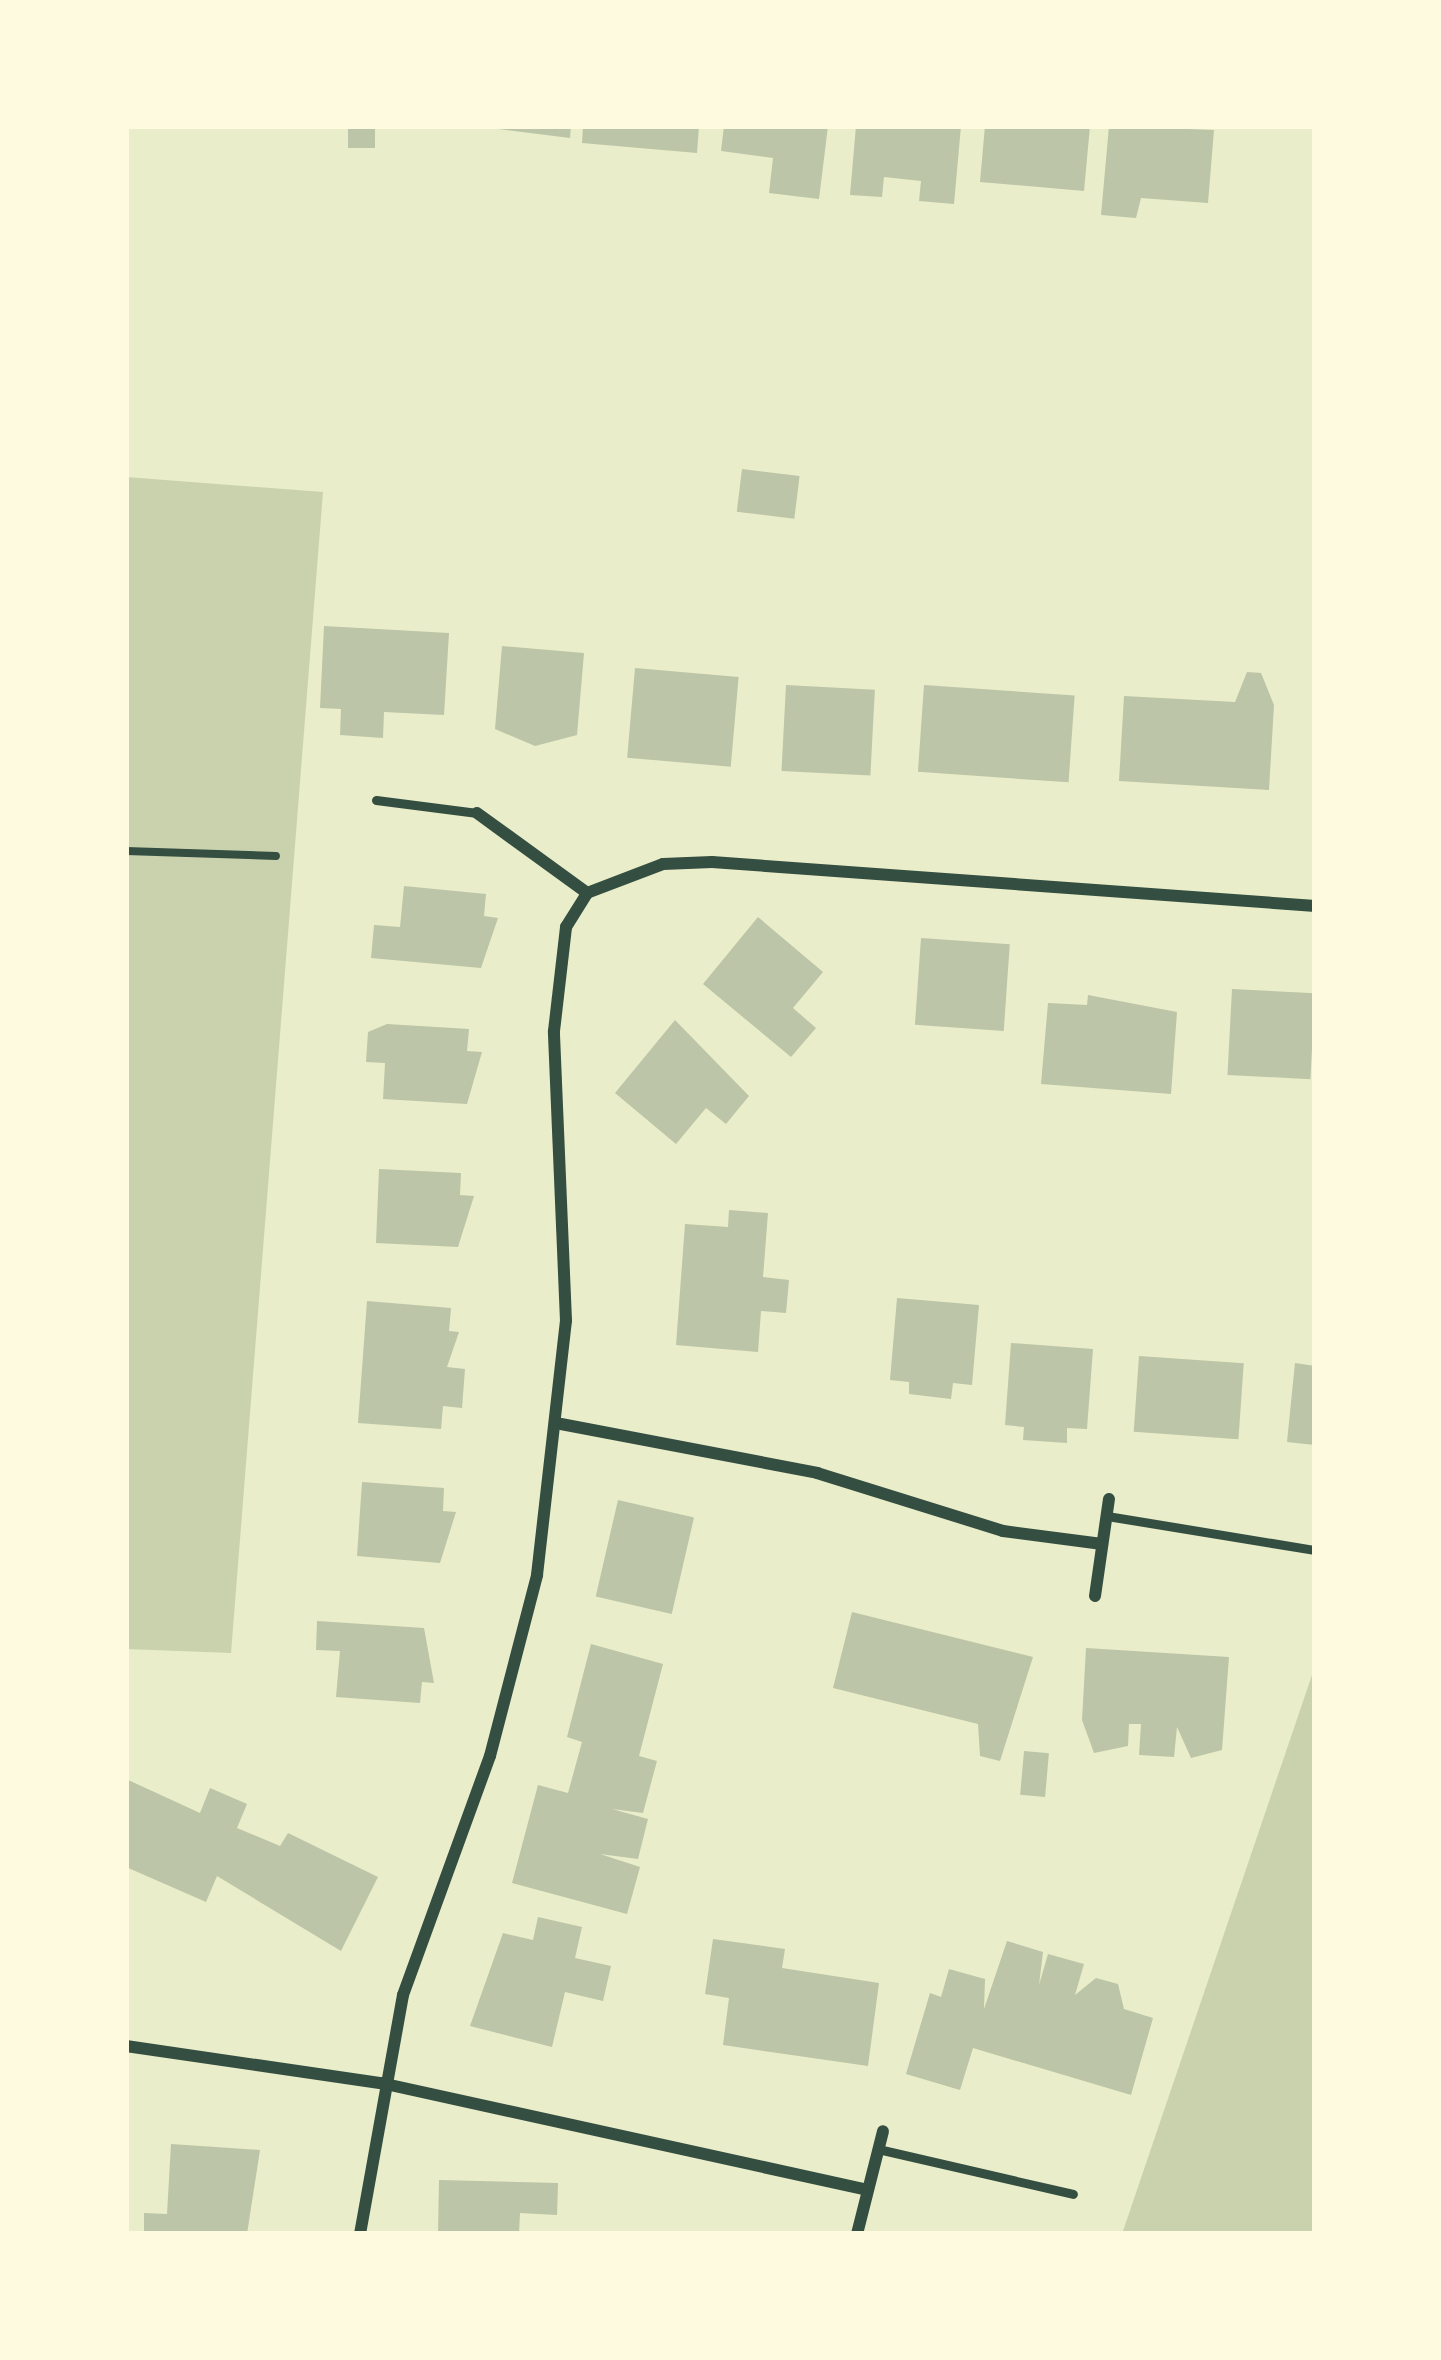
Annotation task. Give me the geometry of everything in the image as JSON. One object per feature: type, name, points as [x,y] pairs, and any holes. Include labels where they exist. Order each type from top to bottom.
[{"type":"street","points":[[477,813],[587,893]]},
{"type":"street","points":[[360,2234],[381,2084],[490,1756],[562,1424],[554,1031],[566,927],[587,893],[663,864],[712,862],[1315,906]]},
{"type":"street","points":[[562,1424],[817,1473],[1003,1532],[1102,1544]]},
{"type":"street","points":[[1095,1596],[1109,1499]]},
{"type":"street","points":[[126,2046],[381,2084],[867,2190]]},
{"type":"street","points":[[857,2234],[883,2131]]},
{"type":"lane","points":[[376,800],[477,813]]},
{"type":"lane","points":[[1107,1516],[1315,1550]]},
{"type":"lane","points":[[878,2149],[1073,2194]]},
{"type":"path","points":[[126,851],[276,856]]},
{"type":"green space","points":[[126,477],[323,492],[231,1653],[126,1649]]},
{"type":"green space","points":[[1315,1673],[1315,2234],[1122,2234],[1312,1675]]},
{"type":"building","points":[[348,126],[375,126],[375,148],[348,148]]},
{"type":"building","points":[[475,126],[571,126],[570,138]]},
{"type":"building","points":[[583,126],[699,126],[697,153],[582,143]]},
{"type":"building","points":[[724,126],[828,126],[819,199],[769,193],[773,158],[721,151]]},
{"type":"building","points":[[856,126],[961,126],[954,204],[919,201],[921,181],[884,177],[882,197],[850,195]]},
{"type":"building","points":[[985,126],[1090,126],[1084,191],[980,182]]},
{"type":"building","points":[[1109,126],[1214,130],[1208,203],[1141,198],[1136,218],[1101,215]]},
{"type":"building","points":[[742,469],[800,476],[794,519],[737,512]]},
{"type":"building","points":[[324,626],[449,633],[444,715],[384,712],[383,738],[340,735],[341,709],[320,708]]},
{"type":"building","points":[[502,646],[584,653],[577,735],[535,746],[495,729]]},
{"type":"building","points":[[635,668],[739,677],[731,767],[627,758]]},
{"type":"building","points":[[1247,672],[1261,673],[1274,705],[1269,790],[1119,781],[1124,696],[1235,702]]},
{"type":"building","points":[[786,685],[875,690],[870,776],[781,771]]},
{"type":"building","points":[[924,685],[1075,696],[1069,782],[918,772]]},
{"type":"building","points":[[404,886],[486,894],[484,916],[498,918],[481,968],[371,958],[374,925],[400,927]]},
{"type":"building","points":[[758,917],[823,972],[793,1008],[816,1028],[791,1057],[703,984]]},
{"type":"building","points":[[921,938],[1010,944],[1004,1031],[915,1025]]},
{"type":"building","points":[[1232,989],[1315,993],[1310,1079],[1227,1075]]},
{"type":"building","points":[[1088,995],[1177,1012],[1171,1094],[1041,1084],[1048,1003],[1087,1005]]},
{"type":"building","points":[[675,1020],[749,1096],[726,1124],[706,1108],[676,1144],[615,1093]]},
{"type":"building","points":[[387,1024],[469,1029],[467,1051],[482,1052],[467,1104],[383,1099],[385,1063],[366,1062],[368,1032]]},
{"type":"building","points":[[379,1169],[461,1173],[460,1195],[474,1196],[458,1247],[376,1243]]},
{"type":"building","points":[[729,1210],[768,1213],[763,1277],[789,1280],[786,1313],[761,1311],[758,1352],[676,1345],[685,1224],[728,1227]]},
{"type":"building","points":[[897,1298],[979,1305],[972,1385],[953,1383],[951,1399],[909,1394],[909,1382],[890,1380]]},
{"type":"building","points":[[367,1301],[451,1308],[449,1331],[459,1332],[447,1367],[465,1369],[462,1408],[443,1406],[441,1429],[358,1423]]},
{"type":"building","points":[[1011,1343],[1093,1349],[1087,1429],[1067,1428],[1067,1443],[1023,1440],[1024,1427],[1005,1425]]},
{"type":"building","points":[[1139,1356],[1244,1363],[1238,1439],[1134,1432]]},
{"type":"building","points":[[1295,1363],[1315,1366],[1315,1445],[1287,1442]]},
{"type":"building","points":[[362,1482],[444,1488],[443,1511],[456,1512],[440,1563],[357,1556]]},
{"type":"building","points":[[618,1500],[694,1518],[672,1614],[596,1596]]},
{"type":"building","points":[[852,1612],[1033,1657],[1000,1761],[980,1756],[978,1724],[833,1688]]},
{"type":"building","points":[[317,1621],[424,1628],[434,1683],[422,1682],[420,1703],[336,1697],[340,1651],[316,1650]]},
{"type":"building","points":[[591,1644],[663,1664],[639,1756],[657,1761],[643,1813],[612,1809],[648,1819],[638,1859],[600,1854],[640,1867],[627,1914],[512,1883],[538,1785],[568,1793],[582,1742],[567,1737]]},
{"type":"building","points":[[1086,1648],[1229,1657],[1222,1750],[1191,1758],[1177,1727],[1174,1757],[1139,1755],[1141,1724],[1129,1724],[1128,1746],[1094,1753],[1082,1720]]},
{"type":"building","points":[[1024,1751],[1049,1753],[1045,1797],[1020,1795]]},
{"type":"building","points":[[126,1779],[200,1813],[210,1788],[247,1804],[237,1828],[280,1846],[288,1833],[378,1877],[341,1951],[217,1876],[206,1902],[126,1867]]},
{"type":"building","points":[[538,1917],[582,1927],[575,1958],[611,1966],[603,2001],[565,1992],[552,2047],[470,2026],[503,1933],[533,1940]]},
{"type":"building","points":[[713,1939],[785,1949],[782,1968],[879,1983],[868,2066],[723,2045],[729,1998],[705,1994]]},
{"type":"building","points":[[1007,1941],[1043,1952],[1039,1985],[1048,1954],[1084,1964],[1075,1995],[1096,1978],[1118,1984],[1124,2009],[1153,2018],[1131,2095],[973,2048],[960,2090],[906,2074],[930,1993],[941,1997],[949,1969],[985,1979],[984,2009]]},
{"type":"building","points":[[171,2144],[260,2150],[247,2234],[144,2234],[144,2213],[167,2214]]},
{"type":"building","points":[[439,2180],[558,2183],[557,2215],[520,2213],[519,2234],[438,2234]]}]
